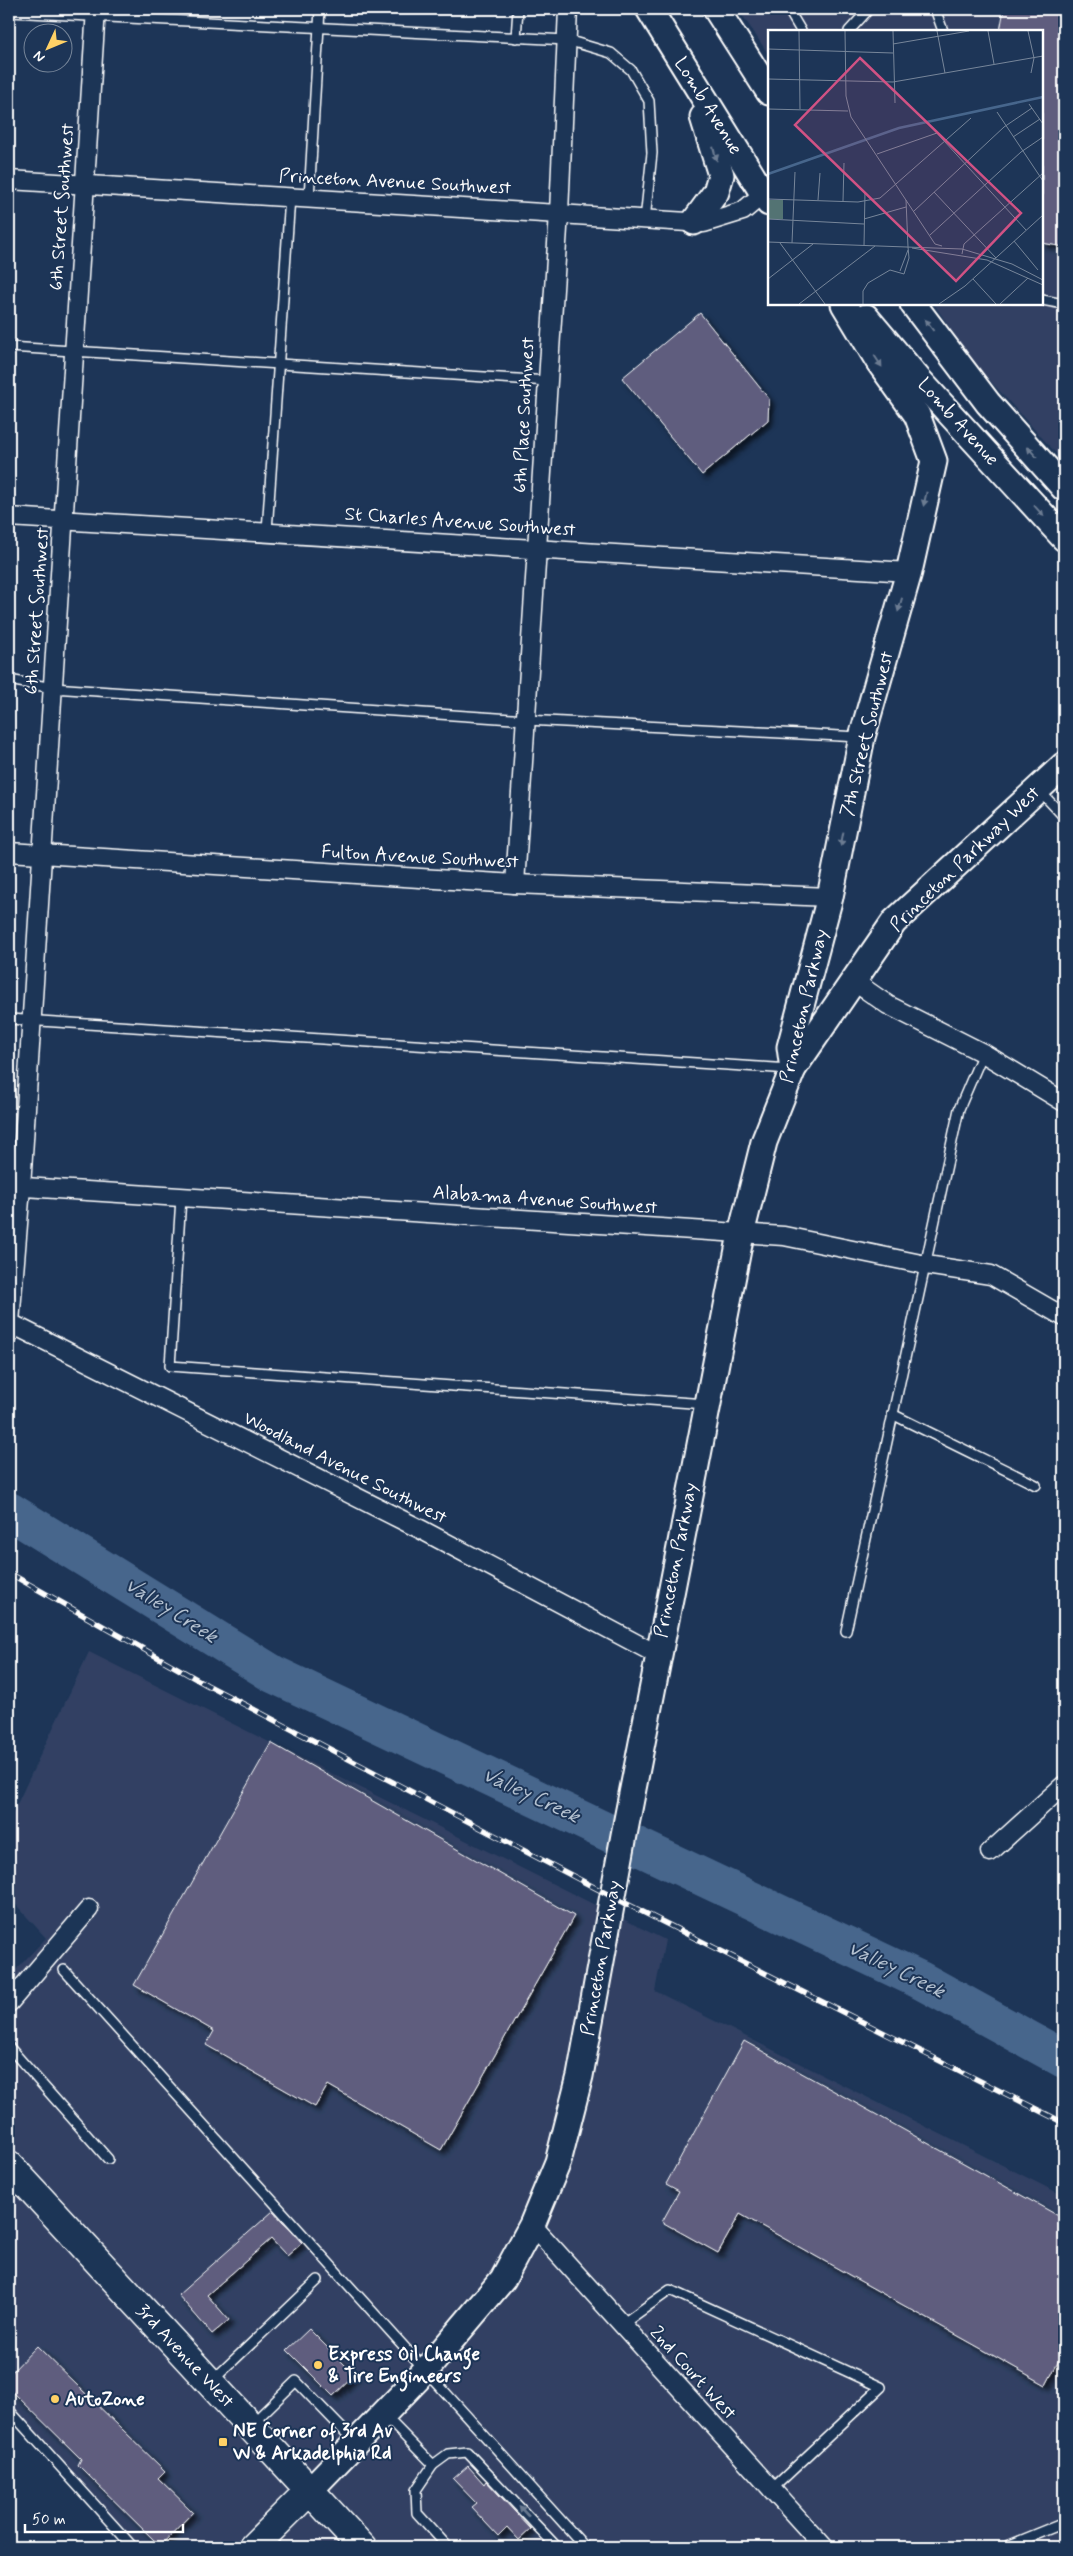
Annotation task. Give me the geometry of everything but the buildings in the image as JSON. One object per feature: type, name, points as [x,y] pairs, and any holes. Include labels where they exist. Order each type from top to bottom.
[{"type":"main road","name":"Lomb Avenue","points":[[649,9],[767,196]]},
{"type":"main road","points":[[716,9],[768,90]]},
{"type":"main road","points":[[737,9],[746,55]]},
{"type":"main road","points":[[679,59],[702,114],[720,175],[716,192],[694,222]]},
{"type":"main road","name":"7th Street Southwest","points":[[830,897],[862,737],[909,572],[934,462],[917,415],[879,362],[845,305]]},
{"type":"main road","name":"Lomb Avenue","points":[[856,305],[920,381],[1064,538]]},
{"type":"main road","name":"Lomb Avenue","points":[[914,305],[988,403],[1064,488]]},
{"type":"main road","name":"Princeton Parkway West","points":[[793,1069],[852,980],[894,922],[1064,765]]},
{"type":"main road","name":"Princeton Parkway","points":[[310,2490],[426,2370],[503,2279],[532,2226],[558,2162],[580,2076],[616,1874],[706,1404],[741,1234],[764,1142],[793,1069],[790,1047],[830,897]]},
{"type":"main road","name":"3rd Avenue West","points":[[9,2166],[362,2547]]},
{"type":"main road","points":[[253,2547],[310,2490]]},
{"type":"street","name":"6th Place Southwest","points":[[514,884],[559,213],[568,9]]},
{"type":"street","name":"6th Street Southwest","points":[[10,1329],[15,1187],[32,1020],[96,13]]},
{"type":"street","name":"Princeton Avenue Southwest","points":[[9,180],[704,223],[743,211],[767,196]]},
{"type":"street","name":"St Charles Avenue Southwest","points":[[9,517],[538,547],[909,572]]},
{"type":"street","name":"Fulton Avenue Southwest","points":[[9,852],[514,884],[830,897]]},
{"type":"street","points":[[852,980],[888,1006],[983,1053],[1064,1102]]},
{"type":"street","name":"Alabama Avenue Southwest","points":[[15,1187],[784,1236],[926,1265],[991,1275],[1064,1317]]},
{"type":"street","name":"Woodland Avenue Southwest","points":[[10,1329],[422,1530],[658,1655]]},
{"type":"street","points":[[990,1852],[1064,1785]]},
{"type":"street","points":[[9,2003],[89,1909]]},
{"type":"street","name":"2nd Court West","points":[[532,2226],[824,2547]]},
{"type":"lane","points":[[309,198],[320,9]]},
{"type":"lane","points":[[516,38],[518,9]]},
{"type":"lane","points":[[788,9],[800,30]]},
{"type":"lane","points":[[850,30],[869,9]]},
{"type":"lane","points":[[935,9],[944,30]]},
{"type":"lane","points":[[9,12],[96,13],[319,29],[567,40],[611,53],[631,70],[649,101],[652,153],[645,220]]},
{"type":"lane","points":[[267,531],[290,197]]},
{"type":"lane","points":[[1043,300],[1064,304]]},
{"type":"lane","points":[[9,347],[548,381]]},
{"type":"lane","points":[[9,680],[53,688],[526,720],[862,737]]},
{"type":"lane","points":[[1038,789],[1064,817]]},
{"type":"lane","points":[[9,1018],[793,1069]]},
{"type":"lane","points":[[846,1631],[959,1109],[983,1053]]},
{"type":"lane","points":[[181,1198],[170,1366],[706,1404]]},
{"type":"lane","points":[[892,1414],[1036,1485]]},
{"type":"lane","points":[[64,1970],[585,2547]]},
{"type":"lane","points":[[9,2048],[108,2159]]},
{"type":"lane","points":[[210,2383],[318,2280]]},
{"type":"lane","points":[[621,2325],[670,2290],[882,2387],[771,2490]]},
{"type":"lane","points":[[250,2426],[296,2381],[356,2442]]},
{"type":"lane","points":[[9,2410],[133,2547]]},
{"type":"lane","points":[[383,2414],[434,2465]]},
{"type":"lane","points":[[448,2547],[417,2513],[416,2490],[434,2465],[448,2454],[467,2452],[557,2547]]},
{"type":"lane","points":[[1005,2547],[1064,2523]]},
{"type":"shaded area","points":[[738,9],[1064,9],[1064,462],[972,361],[935,305],[1043,305],[1043,30],[768,30],[768,54]]},
{"type":"shaded area","points":[[89,1652],[665,1940],[655,1991],[1064,2196],[1064,2547],[135,2547],[9,2411],[9,1977],[46,1938],[9,1897],[9,1821]]},
{"type":"waterway","name":"Valley Creek","points":[[9,1511],[273,1674],[920,1980],[1064,2059]]},
{"type":"railway","points":[[9,1573],[207,1685],[613,1897],[1064,2123]]},
{"type":"place","name":"Express Oil Change & Tire Engineers","points":[[318,2365]]},
{"type":"place","name":"AutoZone","points":[[55,2399]]},
{"type":"place","name":"NE Corner of 3rd Av W & Arkadelphia Rd","points":[[223,2442]]}]
